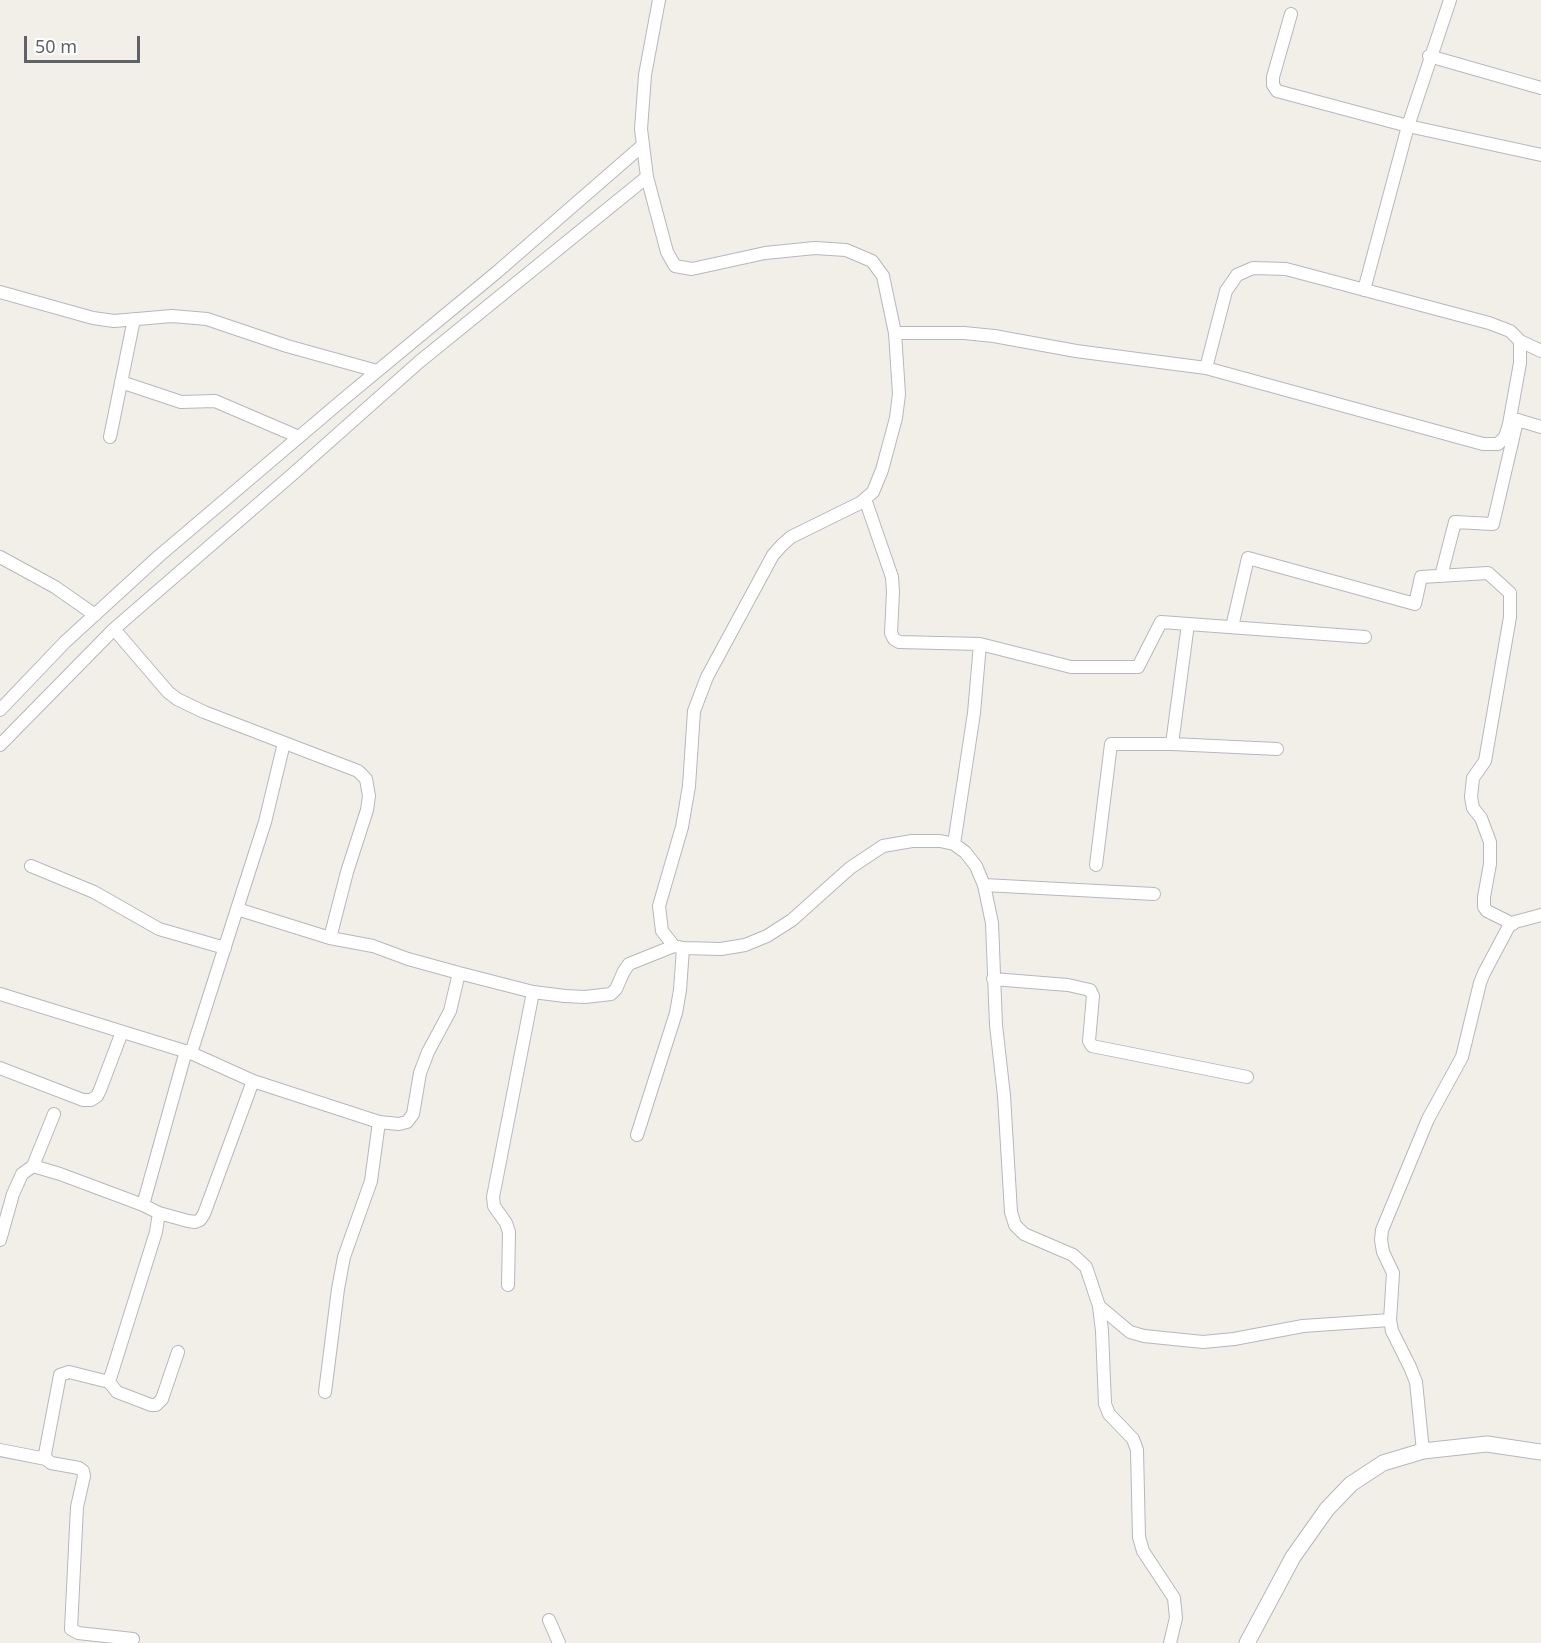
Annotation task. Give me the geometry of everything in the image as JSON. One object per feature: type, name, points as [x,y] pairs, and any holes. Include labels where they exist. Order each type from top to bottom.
[{"type":"street","points":[[637,1135],[676,1013],[680,990],[678,947],[662,932],[659,906],[682,827],[689,786],[694,711],[707,677],[773,555],[791,537],[860,503],[873,492],[882,470],[896,418],[899,394],[895,333],[883,276],[872,261],[846,250],[815,248],[765,253],[692,269],[675,266],[667,252],[647,177],[641,129],[645,75],[659,0]]},
{"type":"street","points":[[1364,290],[1408,126],[1449,0]]},
{"type":"street","points":[[1291,14],[1273,76],[1273,85],[1277,91],[1408,126],[1541,155]]},
{"type":"street","points":[[1429,56],[1541,88]]},
{"type":"street","points":[[0,711],[65,642],[159,556],[497,272],[643,145]]},
{"type":"street","points":[[0,745],[114,629],[419,362],[647,177]]},
{"type":"street","points":[[1206,368],[1227,291],[1237,275],[1253,268],[1286,269],[1489,323],[1510,331],[1520,341],[1541,351]]},
{"type":"street","points":[[0,292],[93,318],[114,321],[188,316],[207,319],[287,346],[377,371]]},
{"type":"street","points":[[110,437],[134,319]]},
{"type":"street","points":[[895,333],[964,333],[994,336],[1076,351],[1206,368],[1483,444],[1498,444],[1505,438],[1514,419]]},
{"type":"street","points":[[1441,576],[1455,522],[1493,524],[1514,419],[1520,341]]},
{"type":"street","points":[[121,382],[181,402],[214,401],[298,437]]},
{"type":"street","points":[[1514,419],[1541,427]]},
{"type":"street","points":[[865,499],[892,577],[891,633],[899,642],[980,644],[1071,667],[1138,667],[1161,622],[1365,637]]},
{"type":"street","points":[[0,557],[55,587],[95,615]]},
{"type":"street","points":[[1232,627],[1248,558],[1415,604],[1421,577],[1488,573],[1510,593],[1510,617],[1485,761],[1473,778],[1471,797],[1473,808],[1481,818],[1490,842],[1490,864],[1484,907],[1487,911],[1513,924]]},
{"type":"street","points":[[1172,744],[1188,624]]},
{"type":"street","points":[[114,629],[168,692],[177,699],[204,712],[358,771],[366,779],[369,787],[367,810],[347,872],[330,938]]},
{"type":"street","points":[[954,844],[974,712],[980,644]]},
{"type":"street","points":[[143,1205],[188,1052],[225,948],[265,822],[284,743]]},
{"type":"street","points":[[1096,865],[1111,744],[1172,744],[1277,749]]},
{"type":"street","points":[[237,909],[330,938],[373,945],[408,959],[533,992],[585,997],[611,994],[629,964],[678,947],[721,949],[745,945],[766,936],[792,921],[850,868],[883,846],[912,841],[940,841],[954,844],[965,852],[976,866],[984,885],[992,923],[996,1025],[1004,1096],[1011,1212],[1015,1225],[1024,1234],[1073,1255],[1086,1267],[1099,1306],[1105,1404],[1109,1414],[1133,1439],[1137,1450],[1139,1537],[1143,1551],[1174,1598],[1176,1618],[1170,1643]]},
{"type":"street","points":[[31,866],[94,892],[159,929],[225,948]]},
{"type":"street","points":[[984,885],[1154,894]]},
{"type":"street","points":[[1424,1450],[1416,1382],[1392,1331],[1390,1320],[1393,1274],[1380,1240],[1382,1230],[1428,1119],[1462,1057],[1480,983],[1505,933],[1513,924],[1541,915]]},
{"type":"street","points":[[0,994],[188,1052],[253,1081],[379,1122],[399,1124],[407,1122],[413,1114],[420,1073],[428,1052],[450,1011],[459,973]]},
{"type":"street","points":[[993,979],[1068,985],[1090,990],[1093,996],[1089,1041],[1092,1046],[1247,1077]]},
{"type":"street","points":[[508,1285],[509,1232],[506,1223],[494,1206],[493,1197],[533,992]]},
{"type":"street","points":[[0,1068],[84,1100],[91,1100],[100,1090],[122,1032]]},
{"type":"street","points":[[33,1166],[143,1205],[159,1214],[195,1222],[204,1215],[253,1081]]},
{"type":"street","points":[[0,1238],[13,1194],[22,1174],[33,1166],[54,1114]]},
{"type":"street","points":[[325,1392],[344,1257],[371,1181],[379,1122]]},
{"type":"street","points":[[109,1382],[154,1239],[159,1214]]},
{"type":"street","points":[[1099,1306],[1130,1332],[1144,1336],[1203,1342],[1234,1339],[1303,1326],[1390,1320]]},
{"type":"street","points":[[46,1459],[46,1445],[60,1375],[69,1372],[109,1382],[117,1392],[156,1405],[162,1399],[178,1352]]},
{"type":"street","points":[[1247,1643],[1293,1557],[1327,1509],[1351,1484],[1383,1463],[1424,1450],[1487,1444],[1541,1452]]},
{"type":"street","points":[[0,1450],[46,1459],[83,1471],[84,1476],[77,1507],[71,1629],[78,1633],[133,1638]]},
{"type":"street","points":[[549,1620],[560,1643]]}]
